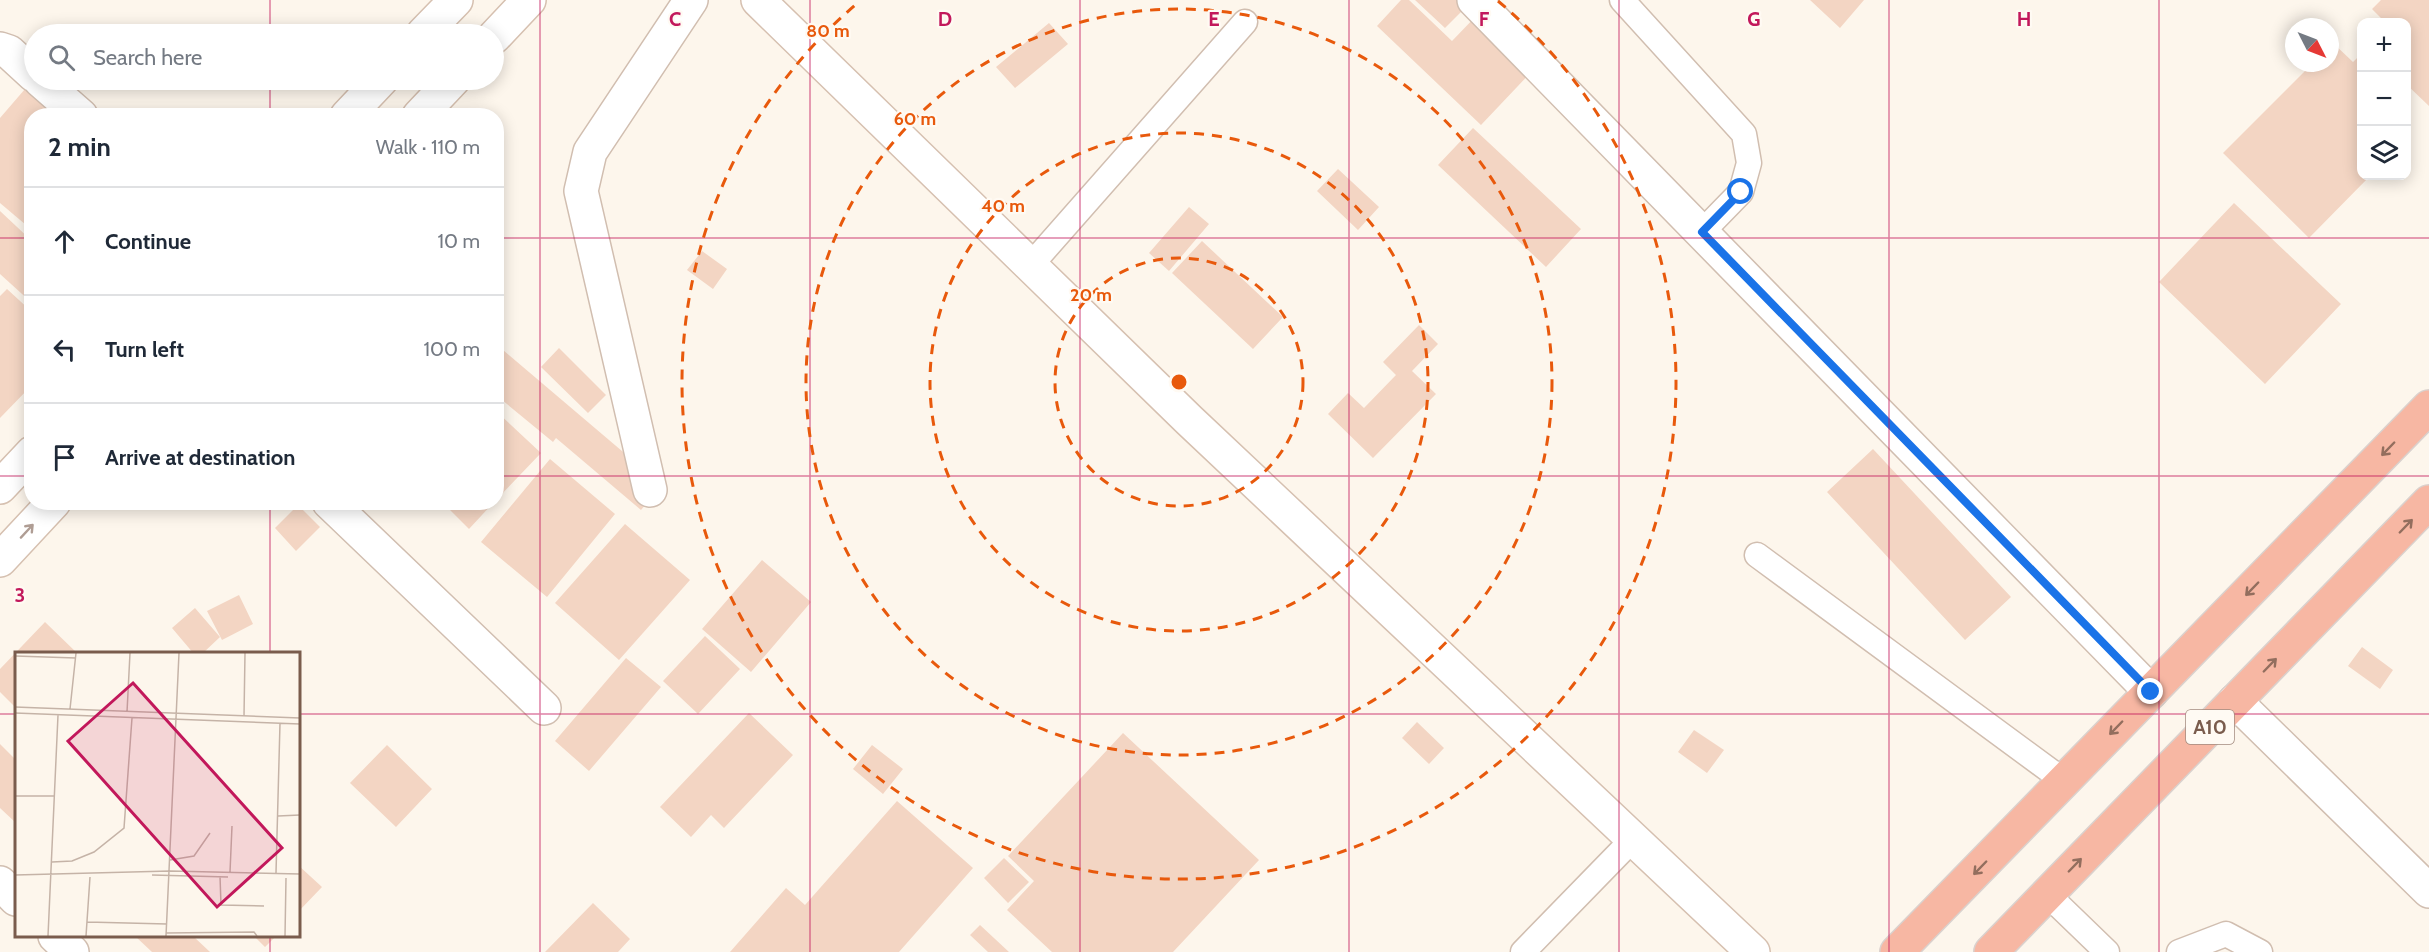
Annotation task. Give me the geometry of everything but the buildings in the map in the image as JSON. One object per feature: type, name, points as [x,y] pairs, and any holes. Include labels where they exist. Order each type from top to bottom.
[{"type":"highway","points":[[1897,952],[2429,407]]},
{"type":"highway","name":"A10","points":[[1990,952],[2429,502]]},
{"type":"street","points":[[433,24],[456,0]]},
{"type":"street","points":[[504,26],[529,0]]},
{"type":"street","points":[[650,490],[581,191],[590,152],[690,0]]},
{"type":"street","points":[[758,0],[1189,420],[1753,952]]},
{"type":"street","points":[[1474,0],[2151,692]]},
{"type":"street","points":[[0,50],[9,52],[24,66]]},
{"type":"street","points":[[51,90],[72,108]]},
{"type":"street","points":[[355,108],[372,90]]},
{"type":"street","points":[[427,108],[444,90]]},
{"type":"street","points":[[0,487],[24,462]]},
{"type":"street","points":[[0,560],[47,510]]},
{"type":"street","points":[[337,510],[544,708]]},
{"type":"street","points":[[2235,701],[2429,891]]},
{"type":"street","points":[[0,883],[15,898]]},
{"type":"street","points":[[56,937],[72,952]]},
{"type":"lane","points":[[1622,0],[1744,134],[1749,163],[1741,192],[1702,232]]},
{"type":"lane","points":[[1030,266],[1245,22]]},
{"type":"lane","points":[[1757,555],[2064,781]]},
{"type":"lane","points":[[1523,952],[1633,839]]},
{"type":"lane","points":[[2047,894],[2107,952]]},
{"type":"lane","points":[[2179,952],[2226,934],[2260,952]]},
{"type":"route","points":[[1741,192],[1702,232],[2151,692]]}]
